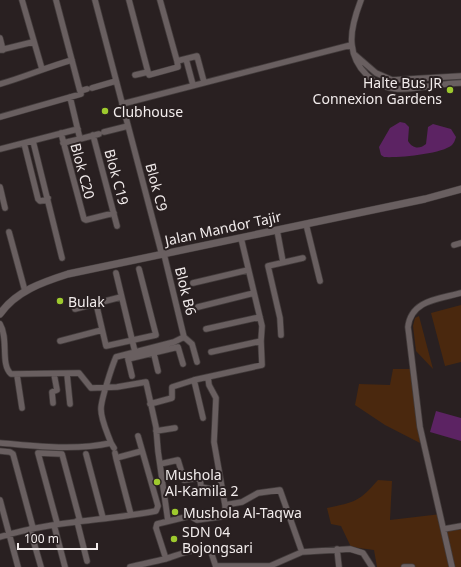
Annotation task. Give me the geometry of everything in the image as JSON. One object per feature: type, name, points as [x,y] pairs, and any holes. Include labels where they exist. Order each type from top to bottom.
[{"type":"street","points":[[22,0],[42,69]]},
{"type":"street","points":[[0,117],[81,94],[56,0]]},
{"type":"street","name":"Blok C9","points":[[95,0],[163,254]]},
{"type":"street","points":[[129,0],[148,72]]},
{"type":"street","points":[[135,75],[148,72],[149,75],[178,67],[160,0]]},
{"type":"street","points":[[361,0],[356,13],[351,44],[354,54],[366,74],[384,87],[397,89],[461,83]]},
{"type":"street","points":[[0,38],[2,50],[33,42]]},
{"type":"street","points":[[122,104],[351,44]]},
{"type":"street","points":[[354,54],[376,74],[392,80],[461,76]]},
{"type":"street","points":[[176,61],[197,56],[204,82]]},
{"type":"street","points":[[186,59],[193,85]]},
{"type":"street","points":[[0,84],[36,74],[42,69],[72,60]]},
{"type":"street","points":[[80,91],[116,81]]},
{"type":"street","points":[[70,97],[80,139]]},
{"type":"street","points":[[63,143],[128,126]]},
{"type":"street","points":[[0,149],[78,129]]},
{"type":"street","name":"Blok C20","points":[[61,133],[82,215],[86,220],[114,213]]},
{"type":"street","name":"Blok C19","points":[[98,134],[117,226]]},
{"type":"street","points":[[33,141],[62,258]]},
{"type":"street","points":[[24,143],[38,199],[40,201],[44,201],[48,198]]},
{"type":"street","points":[[0,187],[5,208]]},
{"type":"street","name":"Jalan Mandor Tajir","points":[[0,314],[10,302],[25,291],[46,281],[68,274],[425,199],[461,189]]},
{"type":"street","points":[[306,224],[320,280]]},
{"type":"street","points":[[277,230],[283,262]]},
{"type":"street","points":[[9,232],[25,291]]},
{"type":"street","points":[[150,404],[172,398],[172,387],[194,380],[261,366],[263,363],[260,317],[241,238]]},
{"type":"street","points":[[454,245],[461,243]]},
{"type":"street","name":"Blok B6","points":[[163,254],[184,336],[192,344],[197,362]]},
{"type":"street","points":[[281,335],[280,318],[268,269],[270,265],[303,258]]},
{"type":"street","points":[[96,303],[106,346],[156,335],[139,269]]},
{"type":"street","points":[[193,283],[248,270]]},
{"type":"street","points":[[116,273],[135,352]]},
{"type":"street","points":[[198,307],[254,293]]},
{"type":"street","points":[[452,567],[429,467],[417,406],[408,335],[409,320],[413,311],[420,305],[461,293]]},
{"type":"street","points":[[75,309],[121,297]]},
{"type":"street","points":[[206,329],[260,317]]},
{"type":"street","points":[[0,324],[5,342],[1,358],[9,373],[17,375],[79,373],[91,388],[107,388],[146,382],[156,431],[168,521]]},
{"type":"street","points":[[60,341],[102,330]]},
{"type":"street","points":[[132,376],[128,359],[174,342],[184,336]]},
{"type":"street","points":[[211,352],[261,342]]},
{"type":"street","points":[[132,515],[114,450],[104,423],[101,408],[112,366],[116,357],[135,352],[178,347],[183,364]]},
{"type":"street","points":[[153,350],[158,371]]},
{"type":"street","points":[[53,403],[52,392],[57,390],[54,374]]},
{"type":"street","points":[[67,374],[70,404]]},
{"type":"street","points":[[17,375],[22,408]]},
{"type":"street","points":[[166,559],[156,528],[157,524],[190,516],[196,520],[226,516],[214,442],[216,398],[209,385],[208,377]]},
{"type":"street","points":[[194,380],[203,418]]},
{"type":"street","points":[[156,431],[175,428]]},
{"type":"street","points":[[0,537],[32,528],[55,524],[156,511],[158,506],[138,436]]},
{"type":"street","points":[[0,443],[68,448],[96,446],[114,450],[142,451]]},
{"type":"street","points":[[0,451],[10,452],[13,454],[41,567]]},
{"type":"street","points":[[65,567],[38,453],[62,454],[87,561]]},
{"type":"street","points":[[86,454],[103,518]]},
{"type":"street","points":[[160,464],[178,460],[184,480],[200,478],[202,488],[222,488]]},
{"type":"street","points":[[225,505],[242,502],[258,493],[280,490],[302,552]]},
{"type":"street","points":[[0,500],[18,567]]},
{"type":"street","points":[[444,529],[461,526]]},
{"type":"street","points":[[337,549],[339,567]]},
{"type":"street","points":[[130,567],[166,559],[180,553],[209,551],[212,554],[216,567],[270,566],[302,552],[355,549],[364,553],[372,567]]},
{"type":"street","points":[[404,567],[412,567]]},
{"type":"shaded area","points":[[400,122],[405,123],[409,127],[408,141],[418,148],[426,144],[428,127],[433,124],[451,129],[456,137],[452,145],[439,151],[409,156],[384,157],[381,155],[379,147],[390,128]]},
{"type":"shaded area","points":[[461,305],[461,362],[445,366],[431,313]]},
{"type":"shaded area","points":[[419,316],[433,369],[416,351],[413,326],[415,318]]},
{"type":"shaded area","points":[[393,369],[410,369],[413,382],[420,443],[385,425],[355,405],[359,384],[390,385]]},
{"type":"shaded area","points":[[436,411],[461,418],[461,441],[430,432]]},
{"type":"shaded area","points":[[378,480],[392,481],[390,520],[441,514],[445,531],[461,527],[461,567],[377,567],[374,550],[351,547],[341,526],[331,524],[327,508],[356,500],[366,493]]},
{"type":"place","name":"Halte Bus JR Connexion Gardens","points":[[450,90]]},
{"type":"place","name":"Clubhouse","points":[[105,111]]},
{"type":"place","name":"Bulak","points":[[60,301]]},
{"type":"place","name":"Mushola Al-Kamila 2","points":[[157,482]]},
{"type":"place","name":"Mushola Al-Taqwa","points":[[175,512]]},
{"type":"place","name":"SDN 04 Bojongsari","points":[[174,539]]}]
